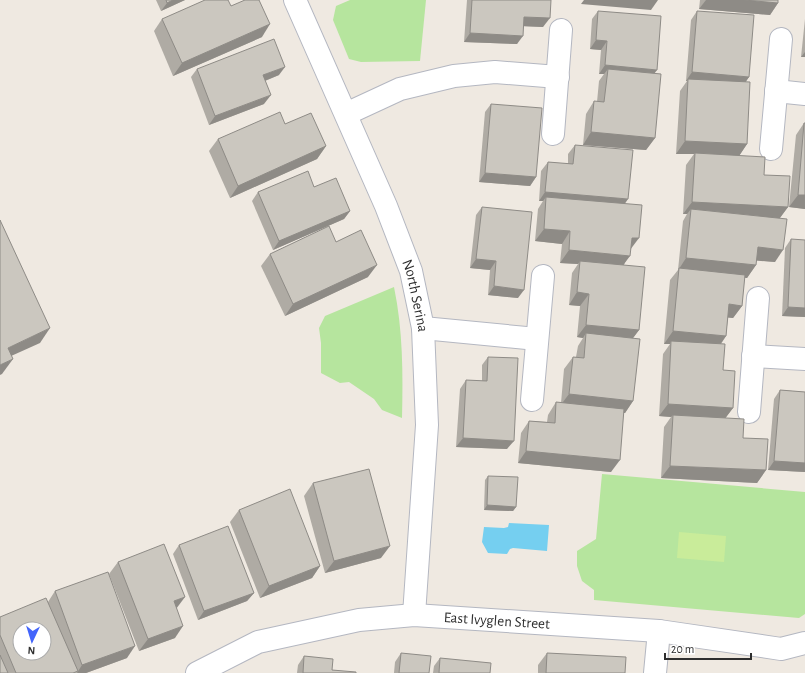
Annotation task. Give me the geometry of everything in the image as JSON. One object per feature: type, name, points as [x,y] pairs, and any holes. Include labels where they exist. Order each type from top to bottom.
[{"type":"street","name":"North Serina","points":[[295,0],[386,206],[411,272],[422,328],[427,424],[414,615]]},
{"type":"street","points":[[553,134],[561,30]]},
{"type":"street","points":[[771,149],[781,39]]},
{"type":"street","points":[[346,114],[400,89],[454,76],[495,72],[558,77]]},
{"type":"street","points":[[776,91],[805,94]]},
{"type":"street","points":[[532,400],[543,276]]},
{"type":"street","points":[[749,412],[758,298]]},
{"type":"street","points":[[422,328],[537,340]]},
{"type":"street","points":[[753,356],[805,359]]},
{"type":"street","name":"East Ivyglen Street","points":[[197,673],[258,642],[359,620],[414,615],[659,631],[781,649],[805,644]]},
{"type":"street","points":[[655,673],[659,631]]},
{"type":"green space","points":[[350,0],[426,0],[420,61],[361,62],[349,59],[333,20],[336,6]]},
{"type":"green space","points":[[394,287],[401,336],[402,418],[382,410],[374,399],[349,382],[340,383],[321,373],[321,343],[319,328],[325,316]]},
{"type":"green space","points":[[602,474],[805,492],[805,614],[799,618],[594,600],[594,590],[582,581],[577,566],[577,551],[596,539]]},
{"type":"green space","points":[[679,532],[726,536],[724,562],[677,558]]},
{"type":"water","points":[[509,523],[549,525],[547,551],[513,548],[510,549],[507,554],[488,553],[482,542],[484,527],[504,528],[508,527]]},
{"type":"building","points":[[166,0],[173,0],[167,3]]},
{"type":"building","points":[[205,0],[228,0],[231,6],[245,0],[259,0],[270,24],[182,63],[162,19]]},
{"type":"building","points":[[472,0],[551,0],[550,18],[524,17],[523,36],[470,33]]},
{"type":"building","points":[[744,0],[778,0],[778,3]]},
{"type":"building","points":[[598,11],[661,16],[657,70],[605,65],[607,41],[596,40]]},
{"type":"building","points":[[697,11],[754,15],[749,77],[692,72]]},
{"type":"building","points":[[274,39],[285,67],[263,75],[271,95],[215,116],[197,69]]},
{"type":"building","points":[[608,69],[661,74],[655,138],[591,132],[594,101],[604,102]]},
{"type":"building","points":[[688,79],[750,82],[747,144],[685,141]]},
{"type":"building","points":[[491,104],[542,108],[536,177],[485,173]]},
{"type":"building","points":[[280,112],[285,124],[311,113],[326,146],[238,186],[218,139]]},
{"type":"building","points":[[804,123],[805,195],[798,195]]},
{"type":"building","points":[[575,145],[633,150],[628,199],[545,192],[548,162],[573,164]]},
{"type":"building","points":[[695,153],[765,157],[764,175],[790,176],[788,207],[692,202]]},
{"type":"building","points":[[308,171],[314,187],[336,178],[350,211],[279,241],[258,192]]},
{"type":"building","points":[[546,197],[642,205],[639,238],[632,238],[630,256],[569,250],[570,231],[544,229]]},
{"type":"building","points":[[482,207],[532,212],[524,290],[494,286],[496,261],[476,259]]},
{"type":"building","points":[[691,209],[787,219],[783,250],[758,247],[756,265],[686,258]]},
{"type":"building","points":[[0,220],[50,328],[8,348],[13,359],[0,365]]},
{"type":"building","points":[[329,226],[336,242],[361,230],[377,265],[293,304],[270,254]]},
{"type":"building","points":[[791,239],[805,240],[805,308],[788,307]]},
{"type":"building","points":[[580,261],[645,267],[639,330],[586,325],[589,294],[577,292]]},
{"type":"building","points":[[679,268],[745,275],[742,306],[729,304],[726,336],[673,331]]},
{"type":"building","points":[[586,333],[640,339],[633,401],[569,394],[573,357],[584,358]]},
{"type":"building","points":[[671,341],[725,344],[723,370],[735,371],[733,408],[668,404]]},
{"type":"building","points":[[488,357],[518,358],[514,441],[463,438],[466,380],[487,381]]},
{"type":"building","points":[[780,390],[805,392],[805,463],[774,461]]},
{"type":"building","points":[[556,402],[624,409],[620,460],[526,451],[529,421],[555,423]]},
{"type":"building","points":[[673,415],[744,419],[743,438],[768,439],[766,470],[670,466]]},
{"type":"building","points":[[369,469],[390,546],[334,561],[313,483]]},
{"type":"building","points":[[488,476],[518,477],[516,507],[487,505]]},
{"type":"building","points":[[290,489],[320,566],[269,586],[239,510]]},
{"type":"building","points":[[228,526],[254,593],[204,611],[179,545]]},
{"type":"building","points":[[164,544],[185,597],[174,601],[183,626],[148,639],[118,562]]},
{"type":"building","points":[[108,572],[135,646],[82,665],[55,591]]},
{"type":"building","points":[[46,598],[78,671],[73,673],[16,673],[0,635],[0,617]]},
{"type":"building","points":[[401,653],[431,656],[429,673],[399,673]]},
{"type":"building","points":[[547,653],[626,657],[625,673],[546,673]]},
{"type":"building","points":[[0,655],[8,673],[0,673]]},
{"type":"building","points":[[304,656],[333,659],[332,670],[356,673],[303,673]]},
{"type":"building","points":[[440,658],[491,663],[490,673],[439,673]]}]
